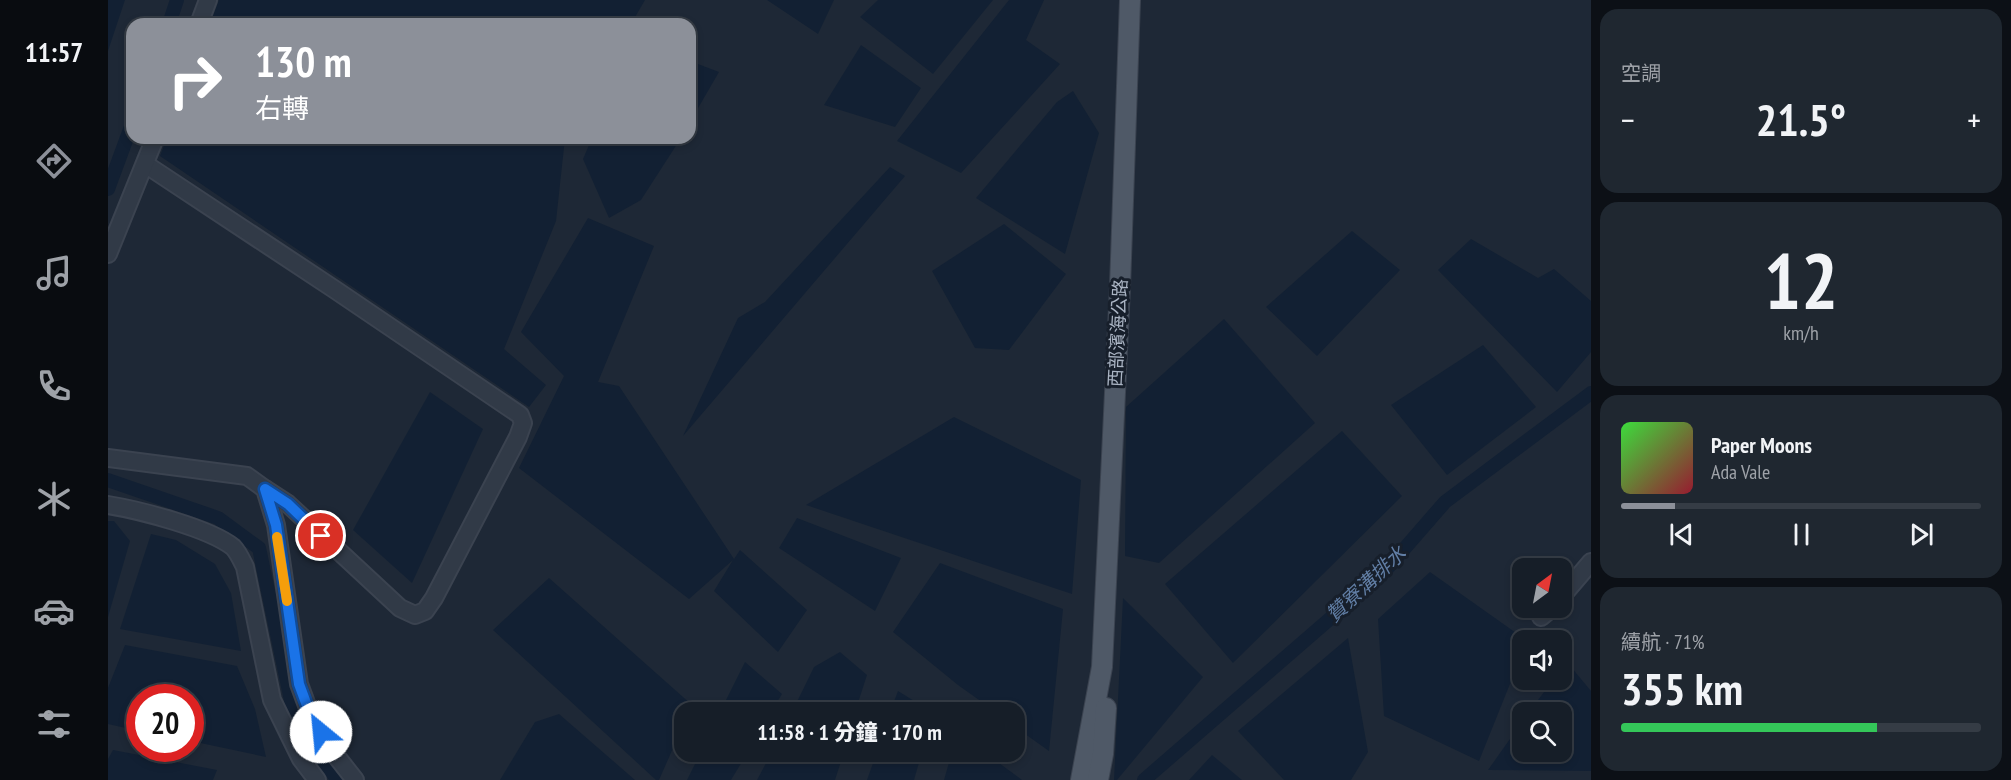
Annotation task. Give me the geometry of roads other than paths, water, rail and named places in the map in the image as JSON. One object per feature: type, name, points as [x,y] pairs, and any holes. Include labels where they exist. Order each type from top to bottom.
[{"type":"main road","name":"西部濱海公路","points":[[1081,780],[1102,667],[1120,287],[1130,0]]},
{"type":"main road","name":"西部濱海公路","points":[[1098,780],[1103,754],[1107,702],[1102,667]]},
{"type":"street","points":[[201,18],[208,0]]},
{"type":"street","points":[[108,254],[153,144]]},
{"type":"street","points":[[108,458],[247,476],[288,504],[400,608],[415,615],[425,611],[434,598],[518,437],[523,423],[520,415],[334,288],[145,164]]},
{"type":"street","points":[[265,489],[276,525],[299,684],[309,711],[333,752],[355,780]]},
{"type":"street","points":[[108,505],[169,520],[210,534],[234,548],[245,567],[272,700],[301,759],[317,780]]},
{"type":"street","points":[[1572,584],[1591,562]]},
{"type":"water","points":[[108,0],[125,0],[108,51]]},
{"type":"water","points":[[219,0],[645,0],[634,18],[212,18]]},
{"type":"water","points":[[767,0],[834,0],[818,34]]},
{"type":"water","points":[[878,0],[993,0],[933,74],[860,17]]},
{"type":"water","points":[[1009,0],[1044,0],[1026,40],[1060,64],[961,173],[897,141]]},
{"type":"water","points":[[861,45],[921,88],[895,127],[824,105]]},
{"type":"water","points":[[696,63],[719,72],[696,112]]},
{"type":"water","points":[[1073,91],[1099,133],[1065,254],[976,198],[1057,102]]},
{"type":"water","points":[[165,144],[564,144],[556,221],[504,349],[546,385],[529,407],[160,156]]},
{"type":"water","points":[[589,144],[677,144],[641,200],[609,218],[583,159]]},
{"type":"water","points":[[890,167],[905,176],[683,436],[738,318],[765,302]]},
{"type":"water","points":[[588,218],[654,246],[598,382],[619,386],[734,559],[740,550],[807,610],[778,652],[714,591],[733,560],[689,599],[519,468],[564,376],[521,332]]},
{"type":"water","points":[[1004,224],[1066,274],[1009,350],[975,348],[932,271]]},
{"type":"water","points":[[1352,231],[1400,270],[1317,356],[1266,307]]},
{"type":"water","points":[[1471,239],[1538,278],[1554,269],[1591,301],[1591,352],[1557,392],[1438,270]]},
{"type":"water","points":[[1224,319],[1315,423],[1159,563],[1125,556],[1126,407]]},
{"type":"water","points":[[1483,345],[1536,407],[1447,475],[1391,405]]},
{"type":"water","points":[[430,392],[483,429],[412,583],[353,530]]},
{"type":"water","points":[[954,417],[1081,480],[1072,594],[806,505]]},
{"type":"water","points":[[1342,431],[1402,496],[1233,663],[1165,584]]},
{"type":"water","points":[[797,518],[901,558],[875,611],[779,548]]},
{"type":"water","points":[[108,521],[114,521],[130,541],[108,617]]},
{"type":"water","points":[[151,534],[176,540],[215,564],[231,593],[241,651],[120,629]]},
{"type":"water","points":[[940,563],[1063,609],[1049,751],[1025,734],[1025,702],[982,702],[893,632]]},
{"type":"water","points":[[1430,572],[1512,630],[1512,679],[1479,761],[1384,716],[1378,619]]},
{"type":"water","points":[[549,578],[689,702],[674,702],[674,746],[659,780],[656,780],[493,630]]},
{"type":"water","points":[[1123,598],[1203,677],[1117,780],[1114,780]]},
{"type":"water","points":[[1348,638],[1368,752],[1351,780],[1284,780],[1238,731]]},
{"type":"water","points":[[125,645],[237,666],[255,709],[266,757],[204,744],[204,684],[126,684],[126,728],[108,724],[108,688]]},
{"type":"water","points":[[840,652],[867,675],[858,702],[797,702],[814,667]]},
{"type":"water","points":[[745,662],[782,694],[777,702],[725,702]]},
{"type":"water","points":[[1572,668],[1591,691],[1591,771],[1488,770],[1512,736],[1512,762],[1572,762],[1572,702],[1536,702],[1546,690],[1572,690]]},
{"type":"water","points":[[898,691],[916,702],[894,702]]},
{"type":"water","points":[[559,714],[635,780],[500,780],[535,722]]},
{"type":"water","points":[[113,750],[126,752],[126,762],[175,762],[217,770],[213,780],[108,780],[108,759]]},
{"type":"water","points":[[1212,755],[1242,780],[1189,780]]},
{"type":"water","points":[[696,762],[742,762],[731,780],[687,780]]},
{"type":"water","points":[[767,762],[841,762],[835,780],[757,780]]},
{"type":"water","points":[[873,762],[919,762],[914,780],[867,780]]},
{"type":"water","points":[[949,762],[998,762],[1022,780],[944,780]]},
{"type":"waterway","name":"贊寮溝排水","points":[[171,18],[177,0]]},
{"type":"waterway","name":"贊寮溝排水","points":[[108,189],[126,140]]},
{"type":"waterway","name":"贊寮溝排水","points":[[1144,780],[1385,571],[1445,502],[1591,393]]},
{"type":"waterway","name":"贊寮溝排水","points":[[108,480],[218,518],[259,548],[297,729],[338,780]]}]
